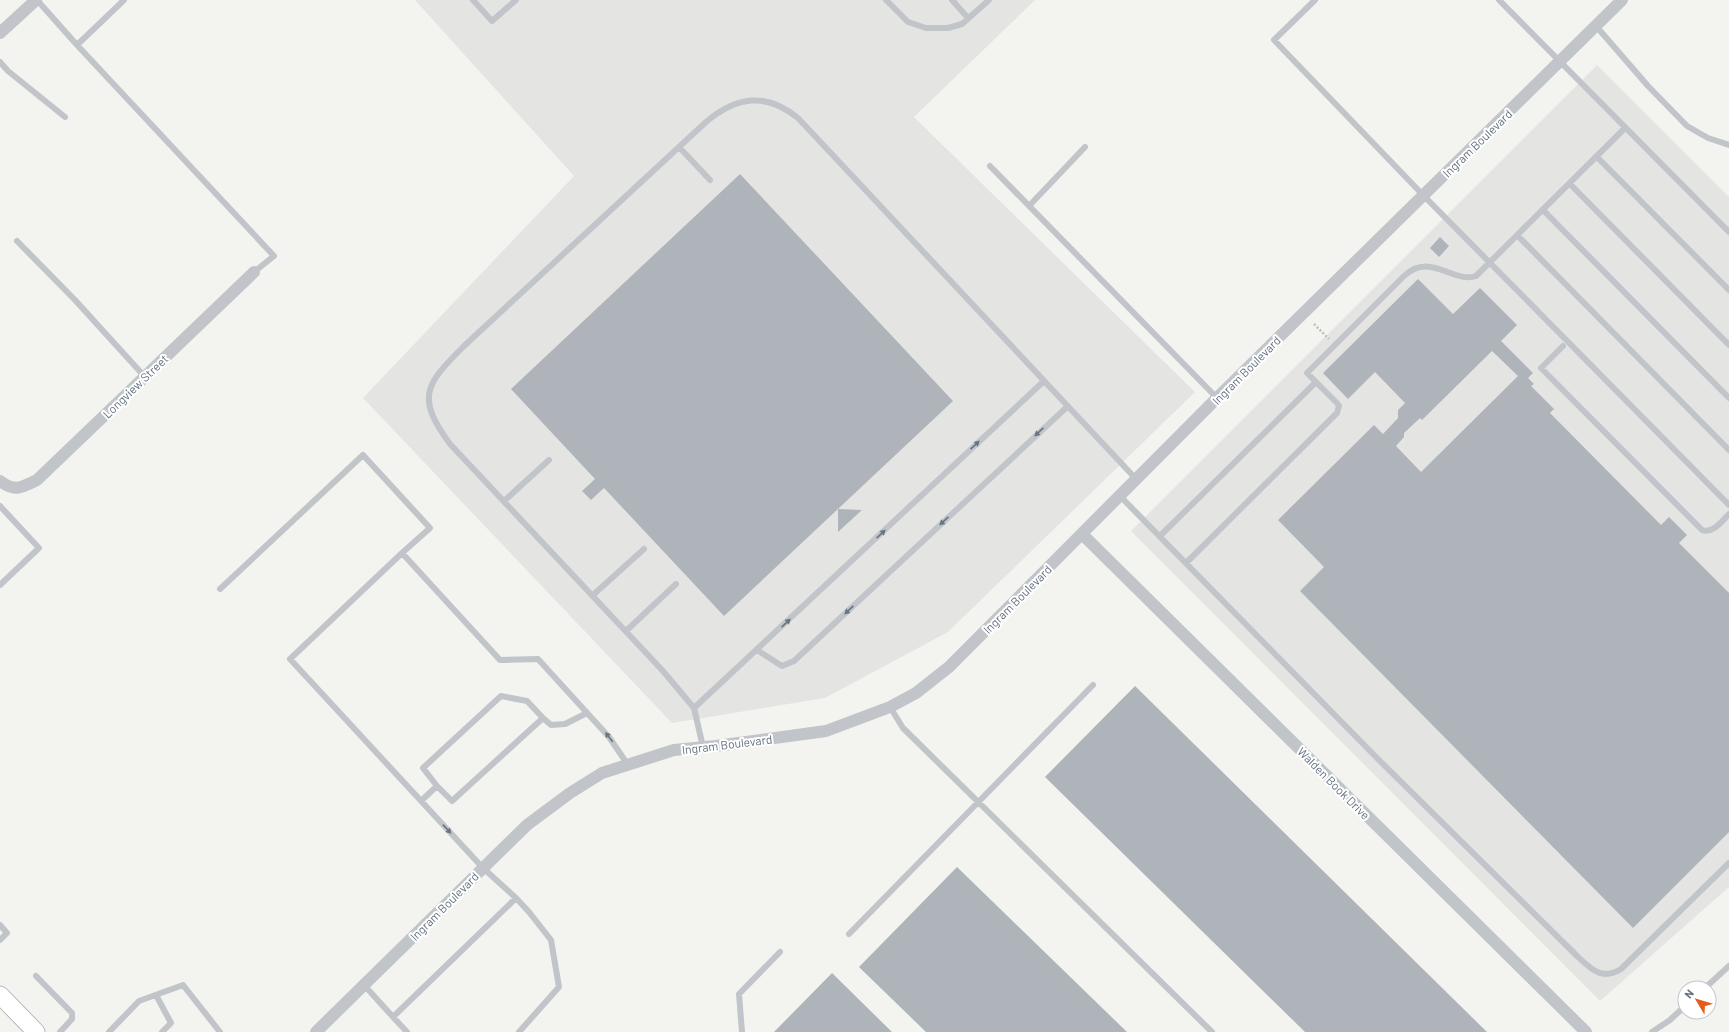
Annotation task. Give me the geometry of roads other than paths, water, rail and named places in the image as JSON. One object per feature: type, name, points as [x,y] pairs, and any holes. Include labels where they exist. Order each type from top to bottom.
[{"type":"main road","points":[[0,995],[36,1032]]},
{"type":"street","points":[[0,32],[36,0]]},
{"type":"street","name":"Ingram Boulevard","points":[[316,1032],[527,825],[570,793],[602,773],[674,750],[826,731],[890,707],[916,693],[949,667],[1218,398],[1622,0]]},
{"type":"street","name":"Longview Street","points":[[4,484],[21,488],[37,480],[254,272]]},
{"type":"street","name":"Walden Book Drive","points":[[1082,534],[1586,1032]]},
{"type":"lane","points":[[36,0],[274,256],[254,272]]},
{"type":"lane","points":[[77,45],[124,0]]},
{"type":"lane","points":[[473,0],[492,21],[516,0]]},
{"type":"lane","points":[[886,0],[908,22],[926,28],[948,28],[962,24],[989,0]]},
{"type":"lane","points":[[952,0],[968,18]]},
{"type":"lane","points":[[1315,0],[1274,40],[1423,195],[1729,505]]},
{"type":"lane","points":[[1499,0],[1729,232]]},
{"type":"lane","points":[[1596,26],[1648,86],[1687,126],[1708,138],[1729,145]]},
{"type":"lane","points":[[0,62],[8,71],[65,117]]},
{"type":"lane","points":[[703,747],[694,708],[663,670],[450,444],[433,418],[429,399],[430,390],[434,380],[440,371],[464,346],[714,115],[734,103],[744,100],[773,103],[790,111],[804,124],[1137,480]]},
{"type":"lane","points":[[1186,563],[1337,413],[1339,406],[1337,403],[1307,373],[1408,272],[1419,267],[1426,267],[1473,277],[1518,236],[1625,128]]},
{"type":"lane","points":[[679,146],[710,180]]},
{"type":"lane","points":[[1029,206],[1085,147]]},
{"type":"lane","points":[[1597,156],[1729,290]]},
{"type":"lane","points":[[990,166],[1218,398]]},
{"type":"lane","points":[[1570,184],[1729,345]]},
{"type":"lane","points":[[1543,210],[1729,398]]},
{"type":"lane","points":[[1518,236],[1729,450]]},
{"type":"lane","points":[[17,241],[75,300],[145,377]]},
{"type":"lane","points":[[1563,346],[1541,368],[1702,530],[1712,530],[1729,514]]},
{"type":"lane","points":[[694,708],[1044,381]]},
{"type":"lane","points":[[1160,536],[1316,382]]},
{"type":"lane","points":[[757,650],[782,666],[794,660],[1068,406]]},
{"type":"lane","points":[[220,589],[363,455],[430,528],[290,659],[483,868],[516,898],[551,940],[559,987],[519,1032]]},
{"type":"lane","points":[[504,501],[549,460]]},
{"type":"lane","points":[[1120,496],[1377,758],[1571,951],[1600,974],[1613,974],[1621,969],[1729,863]]},
{"type":"lane","points":[[0,506],[39,548],[0,585]]},
{"type":"lane","points":[[592,595],[644,549]]},
{"type":"lane","points":[[402,553],[500,660],[538,659],[609,737],[628,765]]},
{"type":"lane","points":[[626,631],[676,584]]},
{"type":"lane","points":[[849,934],[1093,685]]},
{"type":"lane","points":[[542,718],[452,801],[423,768],[501,696],[527,701],[542,718],[551,725],[565,724],[587,713]]},
{"type":"lane","points":[[890,707],[904,728],[977,802],[1212,1032]]},
{"type":"lane","points":[[420,801],[438,786]]},
{"type":"lane","points":[[393,1017],[516,898]]},
{"type":"lane","points":[[0,925],[7,933],[0,940]]},
{"type":"lane","points":[[742,1032],[739,994],[780,952]]},
{"type":"lane","points":[[1714,980],[1729,966]]},
{"type":"lane","points":[[36,976],[72,1013],[72,1019],[60,1032]]},
{"type":"lane","points":[[109,1032],[139,1001],[183,985],[220,1032]]},
{"type":"lane","points":[[364,985],[407,1032]]},
{"type":"lane","points":[[156,995],[171,1024],[162,1032]]},
{"type":"lane","points":[[1652,1032],[1677,1013]]}]
